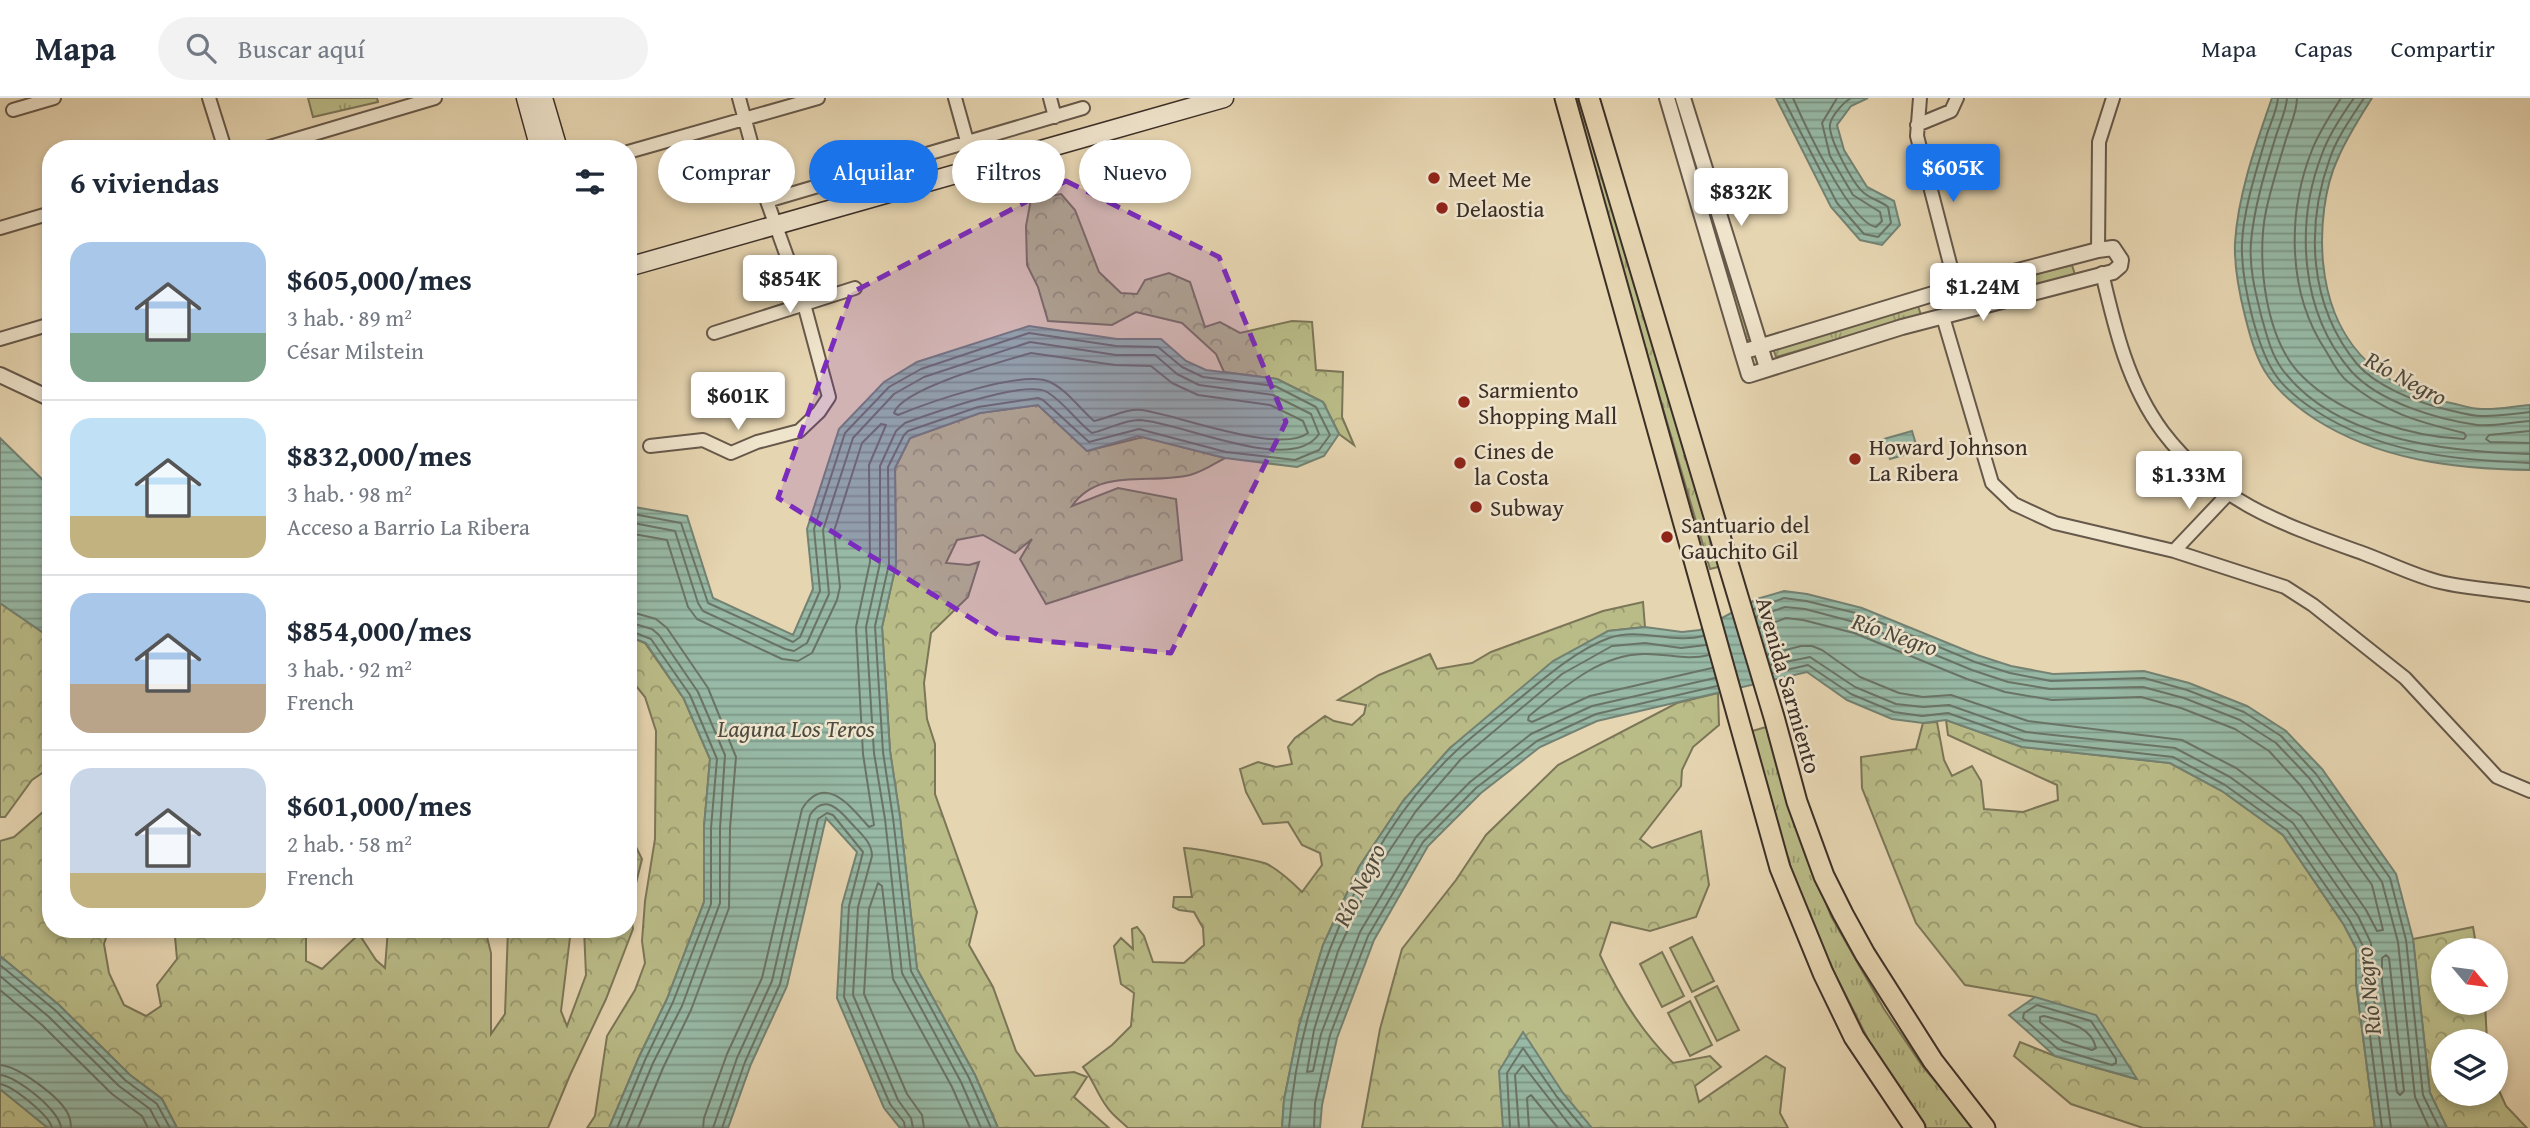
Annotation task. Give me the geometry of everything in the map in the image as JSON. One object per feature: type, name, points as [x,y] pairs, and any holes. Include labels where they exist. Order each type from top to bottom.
[{"type":"main road","points":[[526,98],[538,140]]},
{"type":"main road","points":[[543,98],[555,140]]},
{"type":"main road","points":[[637,264],[1224,98]]},
{"type":"main road","points":[[1566,98],[1780,868],[1823,973],[1854,1037],[1915,1128]]},
{"type":"main road","name":"Avenida Sarmiento","points":[[1589,98],[1797,802],[1824,876],[1865,954],[1933,1061],[1985,1128]]},
{"type":"street","points":[[13,110],[54,98]]},
{"type":"street","points":[[209,98],[222,140]]},
{"type":"street","points":[[293,140],[435,98]]},
{"type":"street","points":[[739,98],[751,140]]},
{"type":"street","points":[[637,149],[818,98]]},
{"type":"street","points":[[955,98],[967,140]]},
{"type":"street","points":[[1050,98],[1055,117]]},
{"type":"street","points":[[1667,98],[1693,189],[1742,352],[1749,375],[1960,311],[2113,272],[2120,266],[2121,260],[2113,248],[2098,250],[1924,296],[1742,352]]},
{"type":"street","points":[[1683,98],[1767,368]]},
{"type":"street","points":[[1920,98],[1917,136],[1960,311]]},
{"type":"street","points":[[1917,125],[1951,111],[1956,98]]},
{"type":"street","points":[[2113,98],[2099,142],[2098,250],[2102,273],[2120,349],[2136,386],[2161,429],[2185,460],[2228,494],[2273,520],[2440,582],[2530,594]]},
{"type":"street","points":[[971,140],[1083,108]]},
{"type":"street","points":[[795,193],[952,146]]},
{"type":"street","points":[[1693,189],[1708,182]]},
{"type":"street","points":[[650,446],[702,440],[731,453],[757,442],[799,431],[819,412],[829,397],[804,304],[768,203]]},
{"type":"street","points":[[0,228],[42,215]]},
{"type":"street","points":[[714,333],[855,288]]},
{"type":"street","points":[[1924,296],[1938,318],[1992,483],[2014,504],[2055,523],[2174,551],[2285,587],[2405,678],[2497,777],[2530,791]]},
{"type":"street","points":[[0,339],[42,327]]},
{"type":"street","points":[[0,375],[42,395]]},
{"type":"street","points":[[2174,551],[2228,494]]},
{"type":"highlighted area","points":[[1066,181],[1219,257],[1286,422],[1171,653],[1001,637],[778,498],[851,293]]},
{"type":"green space","points":[[308,98],[377,98],[378,102],[313,117]]},
{"type":"green space","points":[[1572,98],[1584,98],[1722,566],[1710,569]]},
{"type":"green space","points":[[1705,193],[1753,339],[1742,341],[1699,195]]},
{"type":"green space","points":[[1065,199],[1075,210],[1099,272],[1121,293],[1137,294],[1145,280],[1169,273],[1190,282],[1205,327],[1220,322],[1240,333],[1292,321],[1312,322],[1316,370],[1343,372],[1342,417],[1354,445],[1339,434],[1323,402],[1277,379],[1224,372],[1216,354],[1182,323],[1136,312],[1112,325],[1048,321],[1038,287],[1027,265],[1026,226],[1030,203],[1065,203]]},
{"type":"green space","points":[[2072,265],[2075,275],[1967,302],[1964,292]]},
{"type":"green space","points":[[1918,306],[1921,315],[1776,357],[1773,348]]},
{"type":"green space","points":[[1038,405],[1087,451],[1143,437],[1225,458],[1190,475],[1111,482],[1096,486],[1083,494],[1072,506],[1118,488],[1176,499],[1182,560],[1046,604],[1020,559],[1032,539],[1015,553],[983,535],[957,540],[946,563],[969,565],[979,562],[968,597],[931,633],[924,683],[927,719],[935,744],[935,794],[977,912],[969,945],[993,987],[1016,1051],[1035,1076],[1074,1072],[1087,1077],[1074,1097],[1109,1128],[998,1128],[975,1075],[917,969],[890,751],[882,627],[896,565],[895,468],[910,438],[980,413]]},
{"type":"green space","points":[[1643,602],[1645,627],[1608,631],[1450,748],[1403,801],[1359,867],[1323,945],[1299,1026],[1284,1100],[1282,1128],[1128,1128],[1111,1113],[1083,1067],[1112,1045],[1131,1026],[1134,993],[1121,984],[1114,946],[1121,938],[1133,949],[1132,929],[1137,927],[1144,936],[1153,962],[1184,963],[1204,945],[1203,928],[1194,912],[1173,907],[1174,897],[1192,897],[1184,848],[1267,864],[1302,892],[1322,865],[1320,853],[1302,845],[1288,822],[1263,824],[1246,792],[1240,769],[1258,762],[1276,767],[1292,764],[1288,747],[1295,738],[1325,716],[1352,725],[1364,714],[1366,705],[1338,700],[1379,675],[1430,654],[1437,669],[1472,663],[1491,652],[1603,611]]},
{"type":"green space","points":[[0,603],[42,632],[42,773],[32,780],[5,817],[0,817]]},
{"type":"green space","points":[[637,640],[645,643],[684,699],[710,759],[704,827],[704,902],[667,999],[609,1128],[587,1128],[595,1116],[607,1036],[635,990],[645,963],[642,941],[645,901],[655,839],[656,731],[645,697],[637,687]]},
{"type":"green space","points":[[1718,693],[1719,725],[1693,747],[1682,770],[1681,786],[1640,839],[1652,848],[1701,831],[1709,885],[1696,917],[1650,931],[1611,922],[1600,955],[1632,1012],[1651,1039],[1673,1063],[1710,1056],[1721,1067],[1695,1086],[1699,1102],[1766,1056],[1785,1068],[1780,1113],[1788,1128],[1362,1128],[1380,1029],[1402,949],[1456,880],[1486,835],[1558,765],[1677,703]]},
{"type":"green space","points":[[1946,720],[2022,747],[2170,763],[2222,791],[2283,835],[2344,925],[2356,948],[2356,983],[2375,1128],[2143,1128],[2071,1104],[2014,1056],[2020,1042],[2055,1056],[2136,1079],[2035,997],[1965,985],[1916,923],[1862,788],[1861,757],[1916,749],[1923,723],[1937,722],[1944,760],[1952,776],[1972,766],[1981,781],[1984,809],[2023,812],[2058,800],[2057,785],[1948,735]]},
{"type":"green space","points":[[1766,727],[1831,916],[1884,1009],[1923,1067],[1975,1128],[1925,1128],[1878,1059],[1821,946],[1796,884],[1749,732]]},
{"type":"green space","points":[[42,813],[42,938],[106,938],[104,944],[109,973],[124,1005],[146,1016],[161,1006],[157,985],[177,959],[175,938],[306,938],[306,961],[322,969],[355,938],[362,938],[376,960],[385,968],[387,938],[487,938],[491,953],[491,1034],[505,1014],[508,938],[570,938],[561,1011],[567,1026],[586,975],[584,938],[630,938],[606,999],[548,1128],[177,1128],[162,1099],[130,1075],[59,1005],[0,956],[0,841],[14,837]]},
{"type":"green space","points":[[637,849],[642,859],[637,879]]},
{"type":"green space","points":[[2473,927],[2475,938],[2431,938],[2431,1015],[2486,1015],[2486,1029],[2431,1029],[2431,1095],[2430,1093],[2413,939]]},
{"type":"green space","points":[[1692,937],[1714,981],[1692,992],[1670,948]]},
{"type":"green space","points":[[1662,952],[1684,996],[1662,1007],[1640,964]]},
{"type":"green space","points":[[1717,986],[1739,1030],[1717,1041],[1695,997]]},
{"type":"green space","points":[[1690,1001],[1712,1045],[1690,1056],[1668,1013]]},
{"type":"green space","points":[[0,1089],[48,1128],[0,1128]]},
{"type":"green space","points":[[2436,1106],[2506,1106],[2527,1128],[2447,1128]]},
{"type":"water","points":[[1776,98],[1868,98],[1851,106],[1837,125],[1844,150],[1867,187],[1894,201],[1900,225],[1882,245],[1860,240],[1831,207]]},
{"type":"water","points":[[2272,98],[2372,98],[2342,150],[2326,195],[2322,236],[2323,262],[2327,289],[2335,313],[2345,335],[2376,370],[2420,394],[2473,408],[2494,409],[2530,405],[2530,470],[2418,460],[2365,444],[2340,433],[2295,405],[2268,376],[2257,355],[2245,316],[2237,280],[2235,243],[2244,188]]},
{"type":"water","name":"Laguna Los Teros","points":[[1029,326],[1117,339],[1161,339],[1186,361],[1206,370],[1277,379],[1323,402],[1339,434],[1324,456],[1297,467],[1225,458],[1138,436],[1087,451],[1038,405],[980,413],[910,438],[895,468],[896,565],[882,627],[890,751],[917,969],[975,1075],[998,1128],[900,1128],[884,1108],[837,998],[842,905],[857,852],[826,818],[787,986],[751,1064],[728,1128],[609,1128],[667,999],[704,902],[704,827],[710,759],[684,699],[646,643],[637,640],[637,508],[687,516],[713,598],[793,635],[813,589],[807,529],[839,429],[884,382],[917,362]]},
{"type":"water","points":[[1912,431],[1918,451],[1890,459],[1884,439]]},
{"type":"water","points":[[0,438],[42,479],[42,632],[0,603]]},
{"type":"water","name":"Río Negro","points":[[1784,591],[1807,594],[1862,608],[1977,655],[2011,666],[2053,674],[2144,671],[2189,683],[2247,706],[2286,731],[2322,769],[2396,874],[2413,939],[2431,1106],[2436,1106],[2447,1128],[2375,1128],[2356,983],[2356,948],[2344,925],[2283,835],[2222,791],[2170,763],[2022,747],[1946,720],[1923,723],[1892,719],[1847,700],[1807,672],[1597,721],[1540,747],[1481,793],[1428,846],[1374,940],[1337,1038],[1322,1105],[1320,1128],[1282,1128],[1284,1100],[1299,1026],[1323,945],[1359,867],[1403,801],[1450,748],[1553,661],[1608,631],[1645,627],[1682,632],[1700,630],[1757,599]]},
{"type":"water","points":[[0,956],[59,1005],[130,1075],[162,1099],[177,1128],[48,1128],[0,1089]]},
{"type":"water","points":[[2035,997],[2096,1015],[2137,1079],[2055,1056],[2009,1015]]},
{"type":"water","points":[[1523,1032],[1563,1093],[1592,1128],[1503,1128],[1499,1071]]},
{"type":"place","name":"Meet Me","points":[[1434,178]]},
{"type":"place","name":"Delaostia","points":[[1442,208]]},
{"type":"place","name":"Sarmiento Shopping Mall","points":[[1464,402]]},
{"type":"place","name":"Howard Johnson La Ribera","points":[[1855,459]]},
{"type":"place","name":"Cines de la Costa","points":[[1460,463]]},
{"type":"place","name":"Subway","points":[[1476,507]]},
{"type":"place","name":"Santuario del Gauchito Gil","points":[[1667,537]]}]
